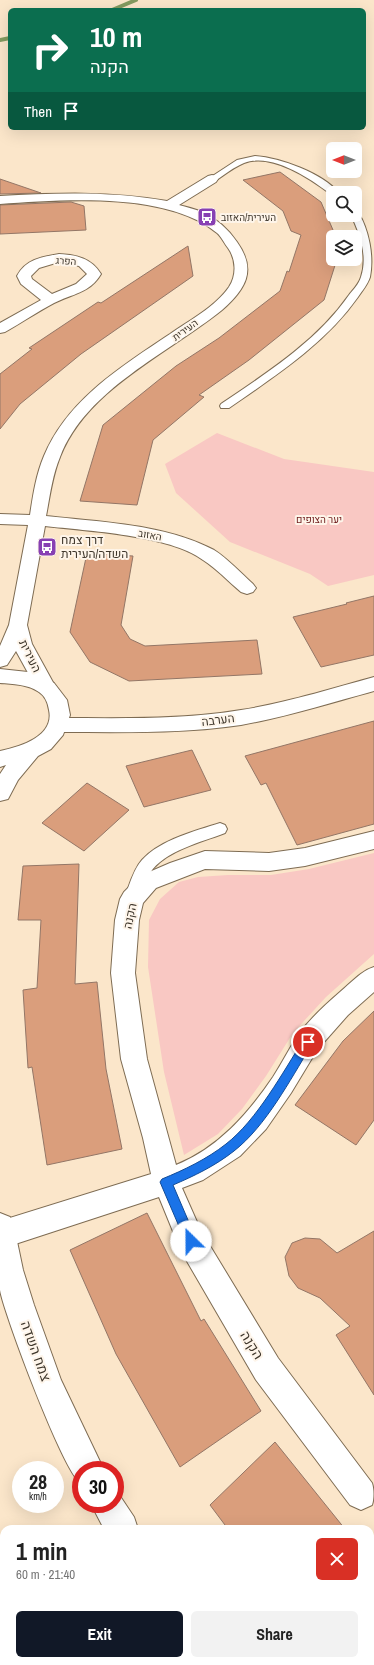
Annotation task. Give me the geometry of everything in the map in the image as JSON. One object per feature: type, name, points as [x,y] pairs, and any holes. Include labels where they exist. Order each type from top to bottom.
[{"type":"street","points":[[168,206],[212,179]]},
{"type":"street","name":"העירית","points":[[0,200],[101,197],[144,200],[168,206],[199,216],[229,236],[235,246],[243,269],[235,289],[217,307],[116,380],[93,399],[78,414],[52,453],[43,481],[38,520],[18,625],[9,647],[0,660]]},
{"type":"street","name":"הפרג","points":[[0,329],[50,300],[84,286],[92,279],[94,274],[91,268],[81,262],[59,258],[37,263],[29,267],[24,276],[26,281],[50,300]]},
{"type":"street","points":[[0,519],[38,520]]},
{"type":"street","name":"האזוב","points":[[38,520],[135,532],[184,543],[209,555],[247,588]]},
{"type":"street","name":"העירית","points":[[18,625],[22,644],[45,686]]},
{"type":"street","points":[[0,676],[15,676],[32,679],[45,686],[57,697],[62,710],[59,725],[52,736],[42,745],[29,753],[11,758],[0,759]]},
{"type":"street","name":"הערבה","points":[[59,725],[160,724],[224,720],[250,716],[374,684]]},
{"type":"street","points":[[0,793],[10,775],[29,753]]},
{"type":"street","name":"הקנה","points":[[361,1494],[267,1369],[191,1241],[166,1182],[156,1138],[134,1059],[123,973],[127,920],[132,899],[148,882],[178,869],[205,860],[269,862],[305,857],[374,840]]},
{"type":"street","points":[[1,1232],[166,1182],[194,1171],[230,1147],[257,1120],[282,1084],[308,1042],[339,1008],[374,977]]},
{"type":"street","name":"צמח השדה","points":[[1,1232],[19,1305],[48,1385],[83,1461]]},
{"type":"street","points":[[112,1513],[120,1525]]},
{"type":"lane","points":[[212,179],[244,160],[270,158],[306,174],[326,186]]},
{"type":"lane","points":[[225,406],[302,350],[329,325],[353,299],[366,277],[368,252],[358,222]]},
{"type":"lane","points":[[132,899],[138,880],[148,864],[164,852],[220,829]]},
{"type":"green space","name":"יער הצופים","points":[[217,433],[284,459],[374,472],[374,575],[328,586],[310,574],[230,542],[176,493],[165,464]]},
{"type":"green space","points":[[374,853],[374,954],[326,997],[293,1033],[266,1076],[242,1109],[218,1134],[184,1155],[164,1072],[148,967],[149,920],[160,899],[179,882],[198,877],[271,875],[309,869]]},
{"type":"building","points":[[280,172],[321,202],[326,214],[326,222],[330,222],[333,230],[326,230],[326,266],[335,266],[324,300],[249,360],[199,395],[204,397],[153,440],[137,505],[80,501],[103,425],[176,366],[219,338],[280,291],[287,271],[289,272],[301,235],[291,231],[283,211],[243,180]]},
{"type":"building","points":[[0,179],[41,193],[0,194]]},
{"type":"building","points":[[71,202],[84,206],[86,230],[0,234],[0,205]]},
{"type":"building","points":[[188,246],[193,276],[81,354],[20,404],[0,429],[0,374],[32,349],[29,348],[98,302],[101,303]]},
{"type":"building","points":[[87,553],[133,556],[121,625],[130,639],[145,646],[257,640],[262,674],[129,681],[90,662],[70,632]]},
{"type":"building","points":[[374,596],[374,655],[321,667],[293,617]]},
{"type":"building","points":[[374,721],[374,824],[297,845],[266,783],[261,785],[245,756]]},
{"type":"building","points":[[192,750],[211,790],[144,807],[126,766]]},
{"type":"building","points":[[87,783],[129,810],[84,851],[42,823]]},
{"type":"building","points":[[79,864],[75,984],[97,982],[106,1069],[122,1149],[47,1165],[32,1067],[28,1068],[23,990],[37,988],[41,920],[18,920],[23,866]]},
{"type":"building","points":[[374,1011],[374,1120],[356,1145],[295,1105],[343,1041]]},
{"type":"building","points":[[147,1213],[201,1321],[204,1319],[261,1411],[180,1467],[116,1354],[70,1250]]},
{"type":"building","points":[[374,1231],[374,1395],[336,1335],[350,1326],[320,1298],[298,1288],[289,1276],[285,1257],[292,1243],[305,1238],[320,1239],[337,1253]]},
{"type":"building","points":[[275,1442],[342,1525],[225,1525],[210,1505]]},
{"type":"waterway","points":[[117,8],[136,0]]},
{"type":"waterway","points":[[0,40],[8,38]]},
{"type":"place","name":"העירית/האזוב","points":[[207,217]]},
{"type":"place","name":"דרך צמח השדה/העירית","points":[[47,547]]},
{"type":"route","points":[[191,1241],[166,1182],[194,1171],[230,1147],[257,1120],[282,1084],[308,1042]]}]
